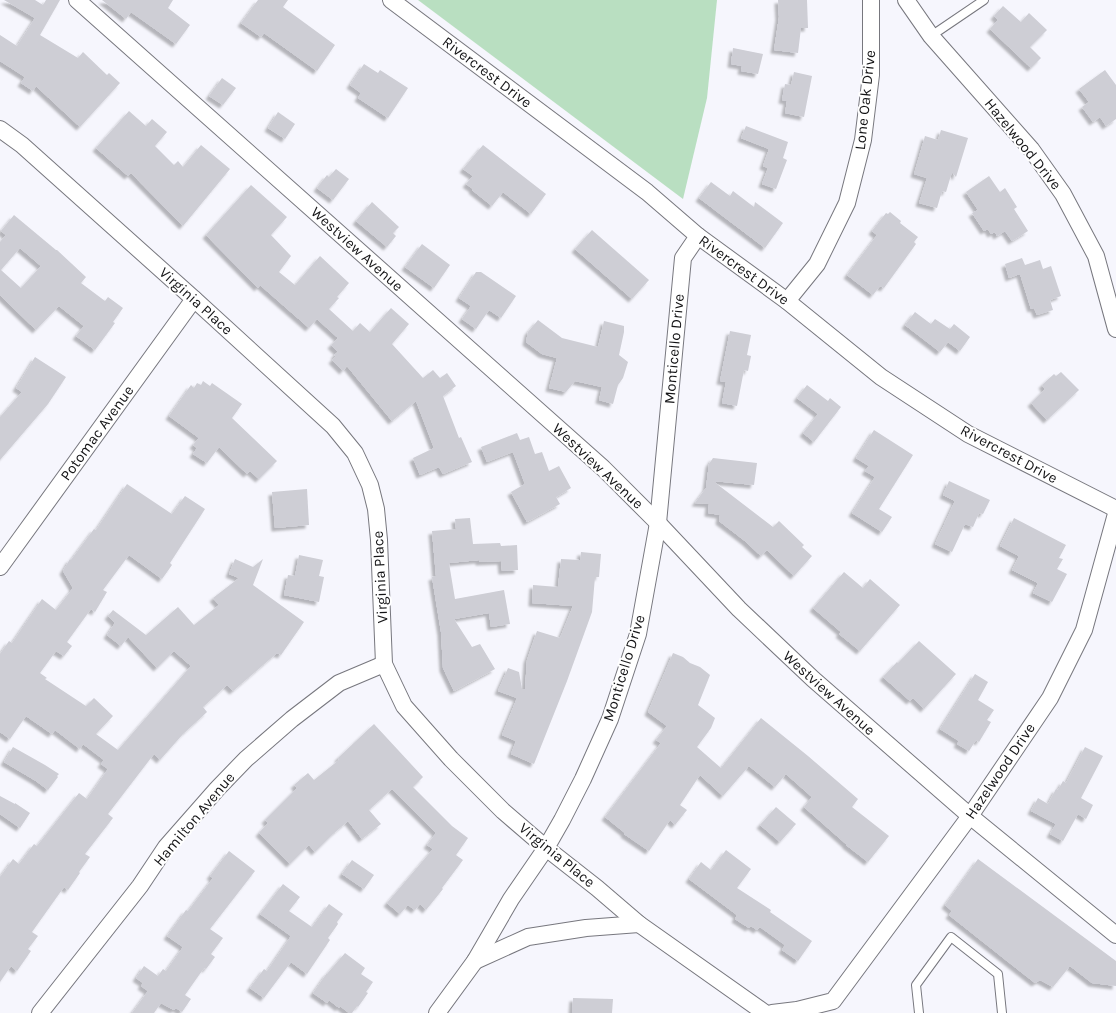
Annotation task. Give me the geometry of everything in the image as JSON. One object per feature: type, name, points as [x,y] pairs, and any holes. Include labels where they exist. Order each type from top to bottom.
[{"type":"street","name":"Westview Avenue","points":[[77,0],[603,468],[658,523],[739,609],[813,679],[970,816],[1116,935]]},
{"type":"street","name":"Rivercrest Drive","points":[[391,0],[647,192],[698,236],[787,301],[881,377],[968,434],[1116,509]]},
{"type":"street","name":"Lone Oak Drive","points":[[787,301],[817,264],[847,203],[863,140],[871,75],[871,0]]},
{"type":"street","name":"Hazelwood Drive","points":[[906,0],[931,36],[1031,149],[1063,194],[1096,256],[1116,329]]},
{"type":"street","name":"Virginia Place","points":[[0,128],[22,145],[333,426],[355,453],[370,485],[376,508],[379,540],[384,664],[404,706],[451,759],[503,811],[546,848],[597,888],[639,924],[765,1013]]},
{"type":"street","name":"Monticello Drive","points":[[437,1013],[475,961],[510,899],[546,848],[580,786],[610,719],[638,634],[658,523],[683,258],[698,236]]},
{"type":"street","name":"Potomac Avenue","points":[[0,567],[194,299]]},
{"type":"street","name":"Hazelwood Drive","points":[[772,1013],[834,1007],[970,816],[1050,698],[1084,630],[1116,514]]},
{"type":"street","name":"Hamilton Avenue","points":[[40,1013],[140,886],[166,848],[217,789],[246,759],[292,719],[339,683],[384,664]]},
{"type":"street","points":[[475,961],[528,937],[586,928],[639,924]]},
{"type":"lane","points":[[931,36],[984,0]]},
{"type":"lane","points":[[919,1013],[916,985],[952,937],[998,974],[1002,1013]]},
{"type":"green space","points":[[418,0],[717,0],[707,98],[683,199]]},
{"type":"building","points":[[4,0],[35,0],[43,5],[46,0],[60,0],[40,35],[78,58],[83,52],[107,75],[109,73],[120,83],[80,127],[36,86],[33,91],[21,83],[25,77],[0,61],[0,35],[17,46],[35,18]]},
{"type":"building","points":[[102,0],[173,0],[168,8],[190,25],[176,44],[131,12],[126,19]]},
{"type":"building","points":[[258,0],[288,0],[283,7],[335,45],[317,71],[264,33],[261,37],[241,23]]},
{"type":"building","points":[[778,0],[807,0],[808,28],[801,28],[798,53],[774,50],[779,17]]},
{"type":"building","points":[[1003,6],[1021,22],[1029,13],[1047,30],[1030,47],[1041,58],[1031,68],[990,29],[998,20],[994,16]]},
{"type":"building","points":[[733,48],[763,54],[758,74],[741,71],[742,66],[731,64]]},
{"type":"building","points":[[364,64],[378,73],[380,70],[408,88],[388,118],[358,98],[361,93],[350,85]]},
{"type":"building","points":[[1105,70],[1116,85],[1116,119],[1106,126],[1100,117],[1093,122],[1082,107],[1089,102],[1079,89]]},
{"type":"building","points":[[794,72],[812,76],[804,117],[785,113],[787,101],[782,100],[785,84],[791,85]]},
{"type":"building","points":[[222,78],[236,88],[223,105],[209,96]]},
{"type":"building","points":[[129,111],[146,126],[152,119],[167,132],[155,146],[174,165],[178,161],[183,167],[201,145],[230,169],[183,226],[131,173],[128,176],[96,148]]},
{"type":"building","points":[[278,112],[295,124],[285,139],[268,128]]},
{"type":"building","points":[[746,126],[788,142],[783,158],[787,160],[776,189],[762,184],[768,168],[763,166],[769,149],[741,138]]},
{"type":"building","points":[[941,130],[968,138],[956,177],[952,172],[946,192],[942,191],[937,208],[919,203],[927,178],[914,174],[925,136],[938,140]]},
{"type":"building","points":[[483,145],[546,194],[531,214],[503,192],[492,206],[466,184],[473,176],[463,169]]},
{"type":"building","points":[[336,169],[349,179],[333,200],[317,188],[327,175],[329,177]]},
{"type":"building","points":[[989,176],[1000,192],[1005,188],[1017,207],[1014,209],[1028,231],[1012,241],[1005,231],[997,236],[995,232],[991,234],[988,229],[984,231],[972,213],[978,210],[966,192]]},
{"type":"building","points":[[711,182],[730,196],[733,191],[754,207],[755,202],[783,223],[765,248],[699,198]]},
{"type":"building","points":[[251,185],[287,217],[271,235],[291,256],[279,272],[295,285],[320,256],[349,283],[337,297],[339,298],[329,309],[353,331],[360,323],[370,332],[391,308],[409,324],[392,344],[423,378],[433,370],[440,378],[447,373],[456,386],[443,396],[459,438],[461,437],[472,462],[443,474],[439,467],[420,475],[413,458],[434,448],[416,401],[392,421],[347,366],[343,371],[332,360],[336,356],[334,355],[338,352],[331,345],[338,338],[317,319],[309,328],[260,285],[258,288],[206,235]]},
{"type":"building","points":[[372,202],[399,227],[393,233],[396,236],[387,247],[356,221]]},
{"type":"building","points":[[890,212],[901,221],[900,223],[918,237],[914,242],[916,244],[884,288],[880,286],[873,295],[847,275],[877,235],[872,231],[886,213],[888,214]]},
{"type":"building","points":[[14,215],[57,250],[86,277],[81,283],[105,301],[108,297],[123,308],[113,322],[115,323],[95,350],[76,336],[84,326],[59,306],[36,330],[0,295],[0,242],[6,235],[1,231]],"holes":[[[20,248],[41,266],[21,288],[1,270]]]},
{"type":"building","points":[[592,230],[649,280],[632,299],[575,249]]},
{"type":"building","points":[[422,244],[450,265],[434,288],[405,267]]},
{"type":"building","points":[[1022,258],[1025,265],[1040,260],[1043,269],[1051,266],[1061,296],[1050,300],[1053,310],[1037,315],[1034,308],[1031,309],[1020,274],[1009,278],[1005,264]]},
{"type":"building","points":[[476,272],[481,272],[516,296],[501,318],[489,310],[476,329],[462,319],[471,306],[459,298]]},
{"type":"building","points":[[915,312],[931,324],[935,319],[950,329],[954,324],[970,337],[960,351],[948,342],[940,352],[905,325]]},
{"type":"building","points":[[538,320],[562,338],[598,347],[604,321],[624,326],[619,355],[628,362],[623,378],[618,385],[613,404],[599,400],[602,387],[575,381],[566,392],[549,388],[557,358],[542,354],[526,342],[528,332]]},
{"type":"building","points":[[730,331],[751,335],[747,355],[751,356],[748,371],[744,370],[737,406],[722,403],[726,382],[720,381]]},
{"type":"building","points":[[35,357],[66,377],[48,404],[0,460],[0,417],[22,392],[16,388]]},
{"type":"building","points":[[1061,372],[1079,390],[1047,420],[1031,403],[1045,389],[1042,385],[1054,374],[1056,376]]},
{"type":"building","points":[[203,381],[210,386],[212,383],[242,404],[232,418],[277,461],[259,479],[250,471],[247,474],[219,447],[207,463],[193,454],[197,448],[193,445],[199,438],[169,416],[191,385],[194,388],[197,383],[201,385]]},
{"type":"building","points":[[807,385],[828,401],[830,398],[841,407],[814,442],[803,433],[818,414],[797,398]]},
{"type":"building","points":[[874,430],[913,455],[879,509],[892,517],[882,532],[852,513],[875,477],[865,471],[869,466],[856,458]]},
{"type":"building","points":[[517,433],[520,440],[529,437],[535,454],[542,452],[549,471],[559,466],[571,488],[556,497],[560,504],[527,522],[511,492],[525,484],[513,452],[487,462],[481,447]]},
{"type":"building","points":[[713,458],[757,463],[754,485],[713,481],[773,527],[779,521],[804,545],[802,547],[812,556],[794,576],[767,550],[761,556],[745,541],[719,521],[720,515],[708,513],[709,504],[695,503],[706,488],[709,464]]},
{"type":"building","points":[[949,481],[990,500],[983,514],[979,513],[973,527],[965,524],[952,552],[935,544],[955,501],[943,495]]},
{"type":"building","points":[[127,484],[172,514],[185,496],[205,509],[170,563],[172,565],[162,579],[129,555],[103,590],[107,592],[95,612],[91,609],[67,642],[72,646],[64,656],[56,651],[40,673],[47,678],[45,679],[86,706],[94,698],[113,716],[96,734],[118,750],[191,666],[174,651],[157,668],[128,637],[121,646],[107,635],[115,623],[108,616],[113,610],[146,635],[178,607],[194,625],[219,605],[213,598],[239,578],[229,574],[235,559],[253,567],[263,559],[253,585],[304,622],[281,655],[277,653],[233,691],[227,685],[203,707],[207,712],[183,734],[160,760],[154,754],[108,814],[113,818],[85,854],[90,857],[79,872],[80,873],[68,890],[64,887],[32,932],[38,936],[28,949],[31,951],[17,971],[11,966],[0,982],[0,877],[13,859],[19,864],[34,844],[37,846],[79,793],[87,799],[108,769],[101,764],[104,760],[83,744],[80,749],[55,730],[52,734],[26,716],[10,739],[0,732],[0,654],[9,641],[12,643],[42,599],[56,610],[73,588],[63,571],[70,559],[71,560],[94,529],[96,530]]},
{"type":"building","points":[[307,489],[309,525],[275,528],[272,492]]},
{"type":"building","points":[[470,518],[473,544],[500,543],[501,546],[517,545],[518,570],[502,571],[501,561],[479,562],[479,560],[449,563],[455,599],[504,590],[510,624],[491,627],[489,613],[454,619],[472,647],[480,644],[495,669],[454,691],[443,668],[441,632],[432,577],[436,576],[432,531],[456,529],[455,519]]},
{"type":"building","points":[[1014,518],[1066,545],[1059,558],[1063,559],[1057,569],[1067,574],[1052,602],[1033,593],[1038,583],[1012,570],[1019,556],[1000,546]]},
{"type":"building","points":[[581,552],[601,554],[599,577],[595,577],[592,612],[567,681],[534,764],[511,754],[516,741],[502,735],[517,698],[498,691],[508,668],[519,672],[522,689],[525,689],[527,660],[537,631],[560,638],[573,606],[532,603],[533,585],[558,587],[561,559],[580,560]]},
{"type":"building","points":[[299,555],[323,560],[319,576],[324,577],[319,602],[284,595],[288,575],[295,576]]},
{"type":"building","points":[[844,572],[863,588],[870,579],[900,605],[860,651],[839,634],[841,632],[813,608]]},
{"type":"building","points":[[919,641],[956,674],[924,709],[913,698],[910,701],[883,677]]},
{"type":"building","points":[[673,653],[700,667],[710,675],[698,705],[715,718],[711,728],[697,747],[721,768],[761,718],[858,799],[852,807],[889,836],[868,862],[846,845],[804,807],[812,797],[786,774],[775,787],[749,766],[723,796],[700,775],[680,805],[687,810],[675,825],[670,820],[649,851],[624,834],[625,833],[605,817],[661,743],[656,740],[667,726],[648,712]]},
{"type":"building","points":[[975,674],[988,682],[978,700],[994,710],[987,720],[991,722],[979,742],[976,740],[969,751],[957,744],[959,741],[940,729]]},
{"type":"building","points":[[374,724],[423,777],[413,787],[452,826],[468,838],[456,855],[463,860],[426,910],[420,904],[415,910],[408,905],[400,914],[387,903],[433,849],[427,845],[436,833],[392,789],[369,810],[381,824],[362,839],[348,821],[315,852],[309,845],[290,864],[259,833],[268,823],[265,820],[297,788],[294,785],[308,773],[314,780],[339,760],[338,758]]},
{"type":"building","points":[[13,747],[59,774],[48,790],[4,762]]},
{"type":"building","points":[[1085,747],[1103,756],[1081,798],[1093,805],[1086,819],[1078,814],[1063,841],[1050,834],[1056,824],[1031,811],[1038,798],[1048,804],[1056,789],[1058,790],[1063,781],[1066,783]]},
{"type":"building","points":[[0,796],[15,803],[30,813],[20,828],[0,814]]},
{"type":"building","points":[[776,807],[796,824],[780,842],[760,825]]},
{"type":"building","points":[[726,850],[751,869],[737,888],[771,910],[770,912],[812,941],[798,961],[782,950],[785,945],[760,927],[757,930],[751,926],[749,928],[735,919],[737,915],[689,879],[701,862],[711,870]]},
{"type":"building","points":[[229,851],[255,871],[210,929],[223,938],[211,954],[215,957],[206,969],[204,968],[185,995],[191,999],[182,1012],[176,1008],[174,1010],[161,1003],[154,1013],[132,1013],[148,991],[141,986],[143,983],[136,978],[144,966],[158,976],[163,969],[166,971],[183,947],[167,936],[186,910],[188,911],[213,878],[210,876]]},
{"type":"building","points":[[978,859],[1116,961],[1116,986],[1092,983],[1070,966],[1053,987],[1040,980],[1035,983],[949,915],[952,911],[945,905]]},
{"type":"building","points":[[352,860],[374,875],[364,889],[342,874]]},
{"type":"building","points":[[283,884],[300,897],[289,911],[312,927],[329,904],[343,914],[328,938],[330,940],[307,974],[291,962],[264,998],[250,988],[264,969],[267,971],[291,936],[260,914]]},
{"type":"building","points":[[345,953],[365,968],[361,974],[373,982],[366,992],[368,993],[352,1013],[349,1013],[340,1006],[339,1008],[329,1000],[327,1003],[313,993],[327,973]]},
{"type":"building","points":[[573,998],[613,999],[612,1013],[572,1013]]}]
